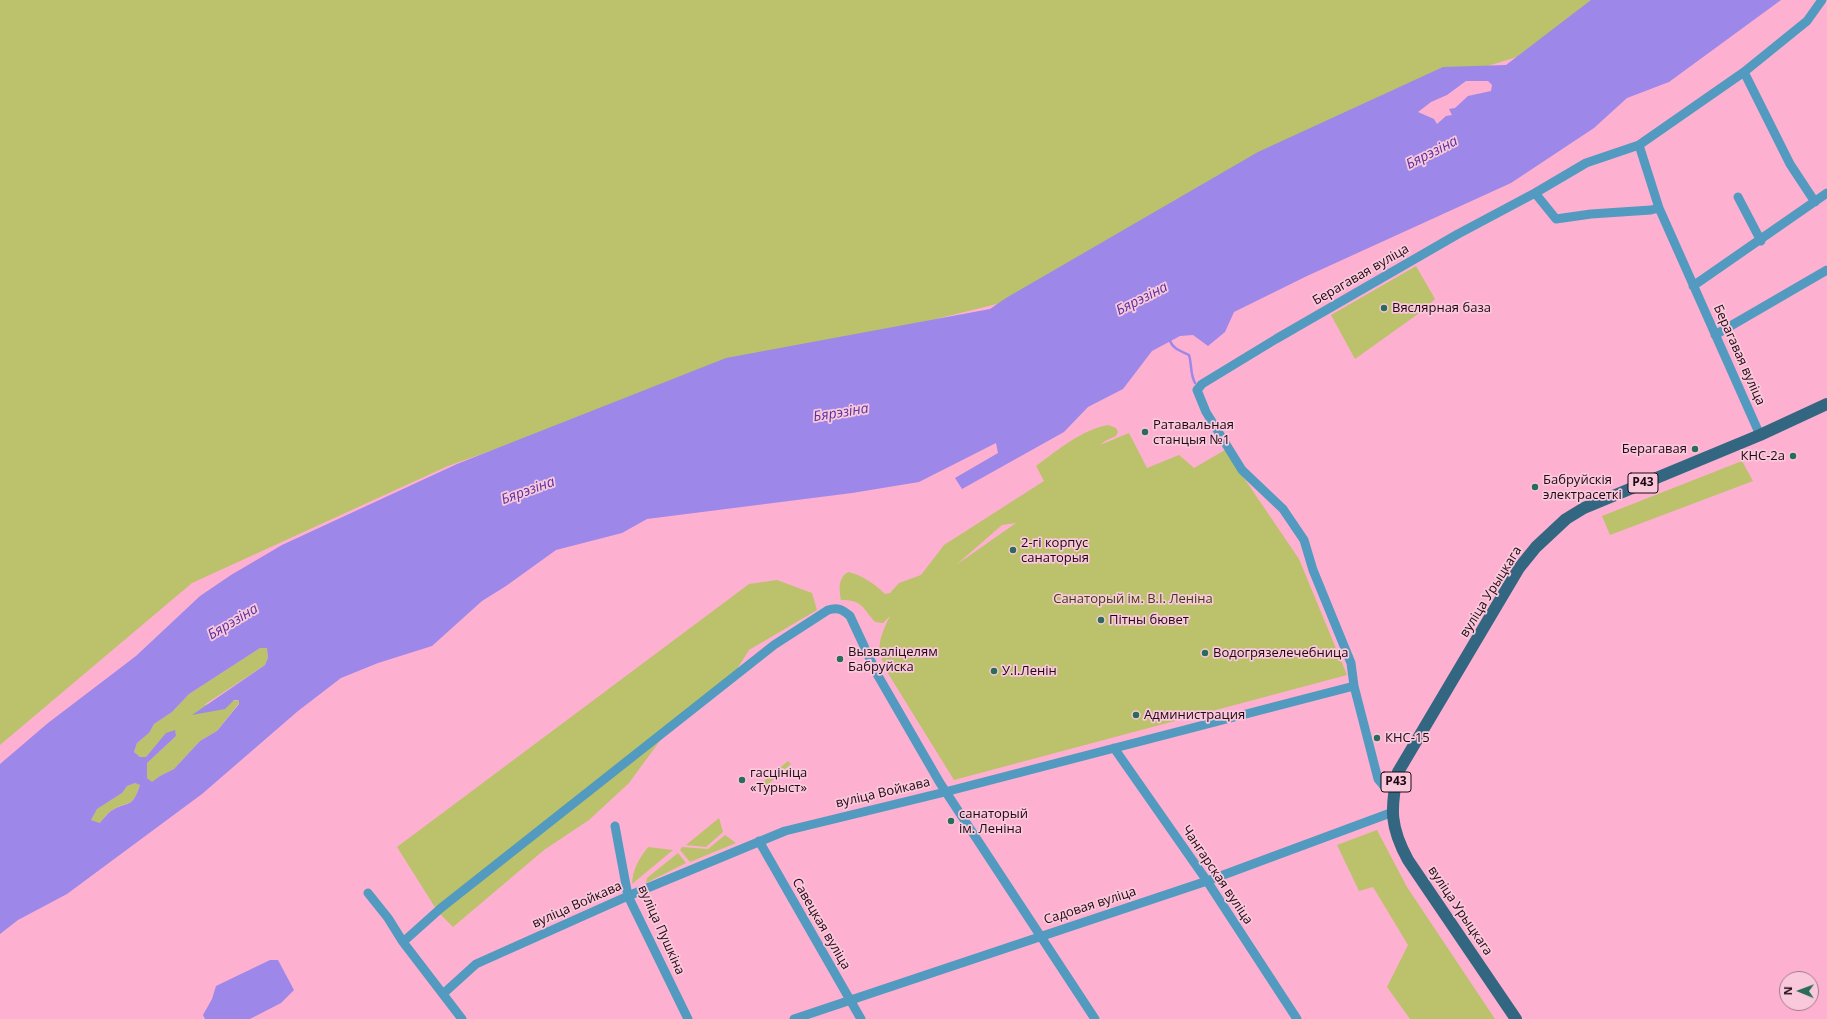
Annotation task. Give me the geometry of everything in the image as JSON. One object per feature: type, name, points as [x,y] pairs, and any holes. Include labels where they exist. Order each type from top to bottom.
[{"type":"main road","name":"Р43","points":[[1760,435],[1827,404]]},
{"type":"main road","name":"вуліца Урыцкага","points":[[1516,1019],[1408,860],[1398,841],[1394,827],[1393,812],[1398,772],[1519,568],[1536,547],[1566,519],[1584,508],[1760,435]]},
{"type":"street","name":"Берагавая вуліца","points":[[1354,686],[1351,663],[1312,570],[1304,540],[1283,509],[1242,470],[1206,412],[1197,390],[1202,384],[1276,338],[1586,163],[1639,145],[1744,72],[1807,21],[1822,0]]},
{"type":"street","points":[[1744,72],[1790,164],[1815,202]]},
{"type":"street","name":"Берагавая вуліца","points":[[1639,145],[1659,208],[1760,435]]},
{"type":"street","points":[[1535,193],[1556,219],[1591,214],[1651,210],[1659,208]]},
{"type":"street","points":[[1693,286],[1761,241],[1827,193]]},
{"type":"street","points":[[1738,197],[1761,241]]},
{"type":"street","points":[[1715,335],[1827,270]]},
{"type":"street","points":[[403,942],[442,908],[774,645],[828,610],[835,608],[843,610],[850,616],[877,674],[945,792],[1095,1019]]},
{"type":"street","points":[[1354,686],[1378,779],[1384,786],[1395,788]]},
{"type":"street","name":"вуліца Войкава","points":[[444,993],[476,964],[628,896],[785,831],[945,792],[1354,686]]},
{"type":"street","name":"Чангарская вуліца","points":[[1114,748],[1207,881],[1297,1019]]},
{"type":"street","name":"Садовая вуліца","points":[[794,1019],[1207,881],[1393,812]]},
{"type":"street","name":"вуліца Пушкіна","points":[[615,826],[628,896],[688,1019]]},
{"type":"street","name":"Савецкая вуліца","points":[[759,841],[861,1019]]},
{"type":"street","points":[[368,893],[403,942],[444,993],[462,1019]]},
{"type":"green space","points":[[0,0],[1598,0],[1517,57],[1422,86],[1005,302],[689,380],[448,466],[192,583],[0,745]]},
{"type":"green space","name":"Вяслярная база","points":[[1416,266],[1435,299],[1418,314],[1355,359],[1331,315]]},
{"type":"green space","name":"Санаторый ім. В.І. Леніна","points":[[1108,425],[1116,428],[1118,432],[1116,436],[1100,445],[1129,433],[1147,468],[1179,455],[1194,468],[1225,450],[1299,559],[1347,675],[954,780],[889,675],[882,659],[880,652],[881,640],[890,616],[883,623],[875,622],[858,603],[848,600],[841,600],[840,588],[842,577],[848,572],[853,573],[868,580],[885,594],[890,593],[899,583],[921,575],[944,545],[1044,481],[1036,466],[1070,441],[1088,431]],"holes":[[[1016,523],[956,565],[1002,525]]]},
{"type":"green space","points":[[1742,461],[1753,481],[1610,535],[1602,516]]},
{"type":"green space","points":[[777,580],[812,593],[817,610],[749,650],[732,677],[667,731],[629,783],[589,820],[544,850],[453,927],[438,912],[397,847],[749,584]]},
{"type":"green space","points":[[260,648],[267,648],[268,658],[265,665],[204,705],[239,700],[239,703],[217,731],[200,741],[174,769],[160,776],[152,783],[147,778],[147,763],[176,736],[166,734],[146,757],[140,757],[134,752],[137,743],[149,733],[154,724],[172,712],[189,694]]},
{"type":"green space","points":[[788,761],[791,764],[766,786],[763,782]]},
{"type":"green space","points":[[135,783],[140,785],[132,801],[117,807],[105,816],[100,823],[91,820],[97,809],[122,793],[127,786]]},
{"type":"green space","points":[[719,818],[723,832],[706,847],[686,845]]},
{"type":"green space","points":[[1377,830],[1407,887],[1495,1019],[1410,1019],[1387,987],[1408,945],[1373,887],[1359,891],[1337,845]]},
{"type":"green space","points":[[725,835],[736,843],[690,862],[680,850],[682,847],[708,849]]},
{"type":"green space","points":[[648,847],[673,850],[632,884],[637,864]]},
{"type":"green space","points":[[678,853],[686,863],[646,883],[647,878]]},
{"type":"water","name":"Бярэзіна","points":[[1591,0],[1781,0],[1669,82],[1627,98],[1594,128],[1511,183],[1307,276],[1234,312],[1225,332],[1208,346],[1193,335],[1180,336],[1152,351],[1123,389],[1088,407],[1064,432],[962,489],[955,478],[998,453],[996,443],[919,482],[852,493],[647,519],[622,533],[556,550],[506,586],[482,601],[432,646],[378,663],[341,678],[298,711],[202,794],[67,894],[18,920],[0,934],[0,764],[48,723],[136,656],[200,596],[231,575],[282,545],[457,464],[726,358],[990,309],[1006,298],[1258,152],[1443,67],[1506,65]],"holes":[[[1466,81],[1488,81],[1492,85],[1491,91],[1468,96],[1455,108],[1449,109],[1452,115],[1446,116],[1437,124],[1434,119],[1418,112],[1431,102],[1447,95]],[[260,648],[267,648],[268,658],[265,665],[192,715],[225,709],[234,700],[239,700],[239,704],[217,731],[200,741],[174,769],[152,782],[147,778],[147,763],[176,736],[175,730],[166,733],[146,757],[140,757],[134,752],[137,743],[149,733],[154,724],[172,712],[189,694]],[[135,783],[140,785],[132,801],[111,811],[100,823],[91,820],[97,809],[122,793],[127,786]]]},
{"type":"water","points":[[270,960],[278,960],[294,990],[281,1003],[250,1019],[205,1019],[203,1015],[212,999],[216,986]]},
{"type":"waterway","points":[[1170,341],[1175,348],[1189,355],[1192,376],[1195,383]]},
{"type":"place","name":"Вяслярная база","points":[[1384,308]]},
{"type":"place","name":"Ратавальная станцыя №1","points":[[1145,432]]},
{"type":"place","name":"Берагавая","points":[[1695,449]]},
{"type":"place","name":"КНС-2а","points":[[1793,456]]},
{"type":"place","name":"Бабруйскія электрасеткі","points":[[1535,487]]},
{"type":"place","name":"2-гі корпус санаторыя","points":[[1013,550]]},
{"type":"place","name":"Пітны бювет","points":[[1101,620]]},
{"type":"place","name":"Водогрязелечебница","points":[[1205,653]]},
{"type":"place","name":"Вызваліцелям Бабруйска","points":[[840,659]]},
{"type":"place","name":"У.І.Ленін","points":[[994,671]]},
{"type":"place","name":"Администрация","points":[[1136,715]]},
{"type":"place","name":"КНС-15","points":[[1377,738]]},
{"type":"place","name":"гасцініца «Турыст»","points":[[742,780]]},
{"type":"place","name":"санаторый ім. Леніна","points":[[951,821]]}]
